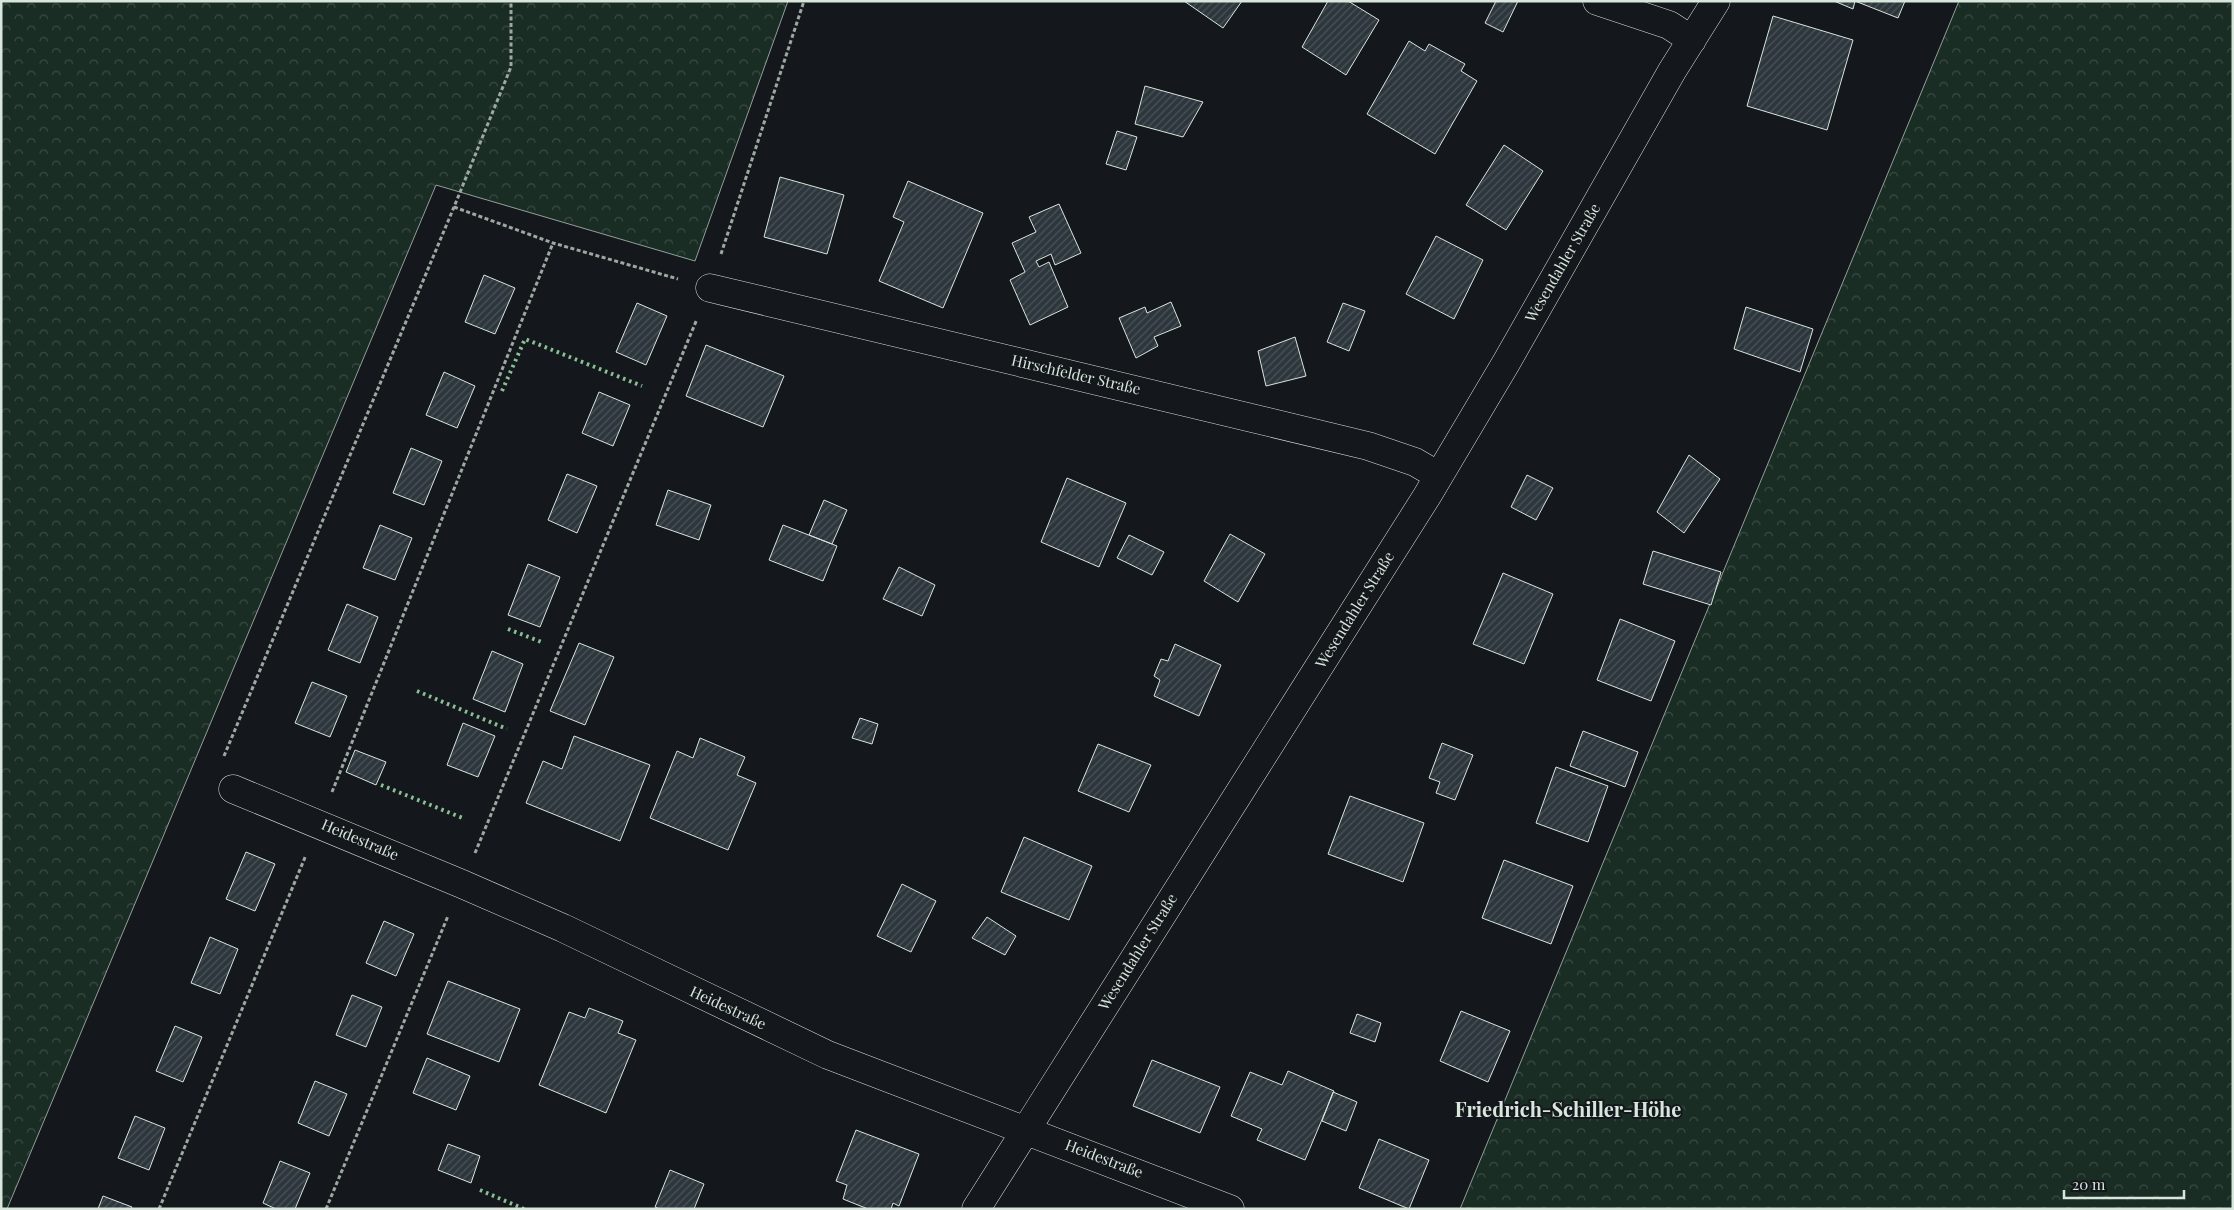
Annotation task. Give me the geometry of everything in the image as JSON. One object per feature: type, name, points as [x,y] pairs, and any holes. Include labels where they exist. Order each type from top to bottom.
[{"type":"street","points":[[1597,1],[1669,25],[1692,40]]},
{"type":"street","name":"Wesendahler Straße","points":[[976,1209],[1439,476],[1716,1]]},
{"type":"street","name":"Hirschfelder Straße","points":[[710,288],[1368,446],[1415,462],[1439,476]]},
{"type":"street","name":"Heidestraße","points":[[234,789],[319,823],[563,928],[828,1055],[1230,1209]]},
{"type":"path","points":[[234,789],[213,780],[454,207],[510,67],[511,1]]},
{"type":"path","points":[[326,1209],[710,288],[804,1]]},
{"type":"path","points":[[454,207],[553,242],[710,288]]},
{"type":"path","points":[[159,1209],[319,823],[553,242]]},
{"type":"green space","points":[[1,1],[788,1],[695,261],[436,185],[7,1209],[1,1209]]},
{"type":"green space","points":[[1959,1],[2233,1],[2233,1209],[1460,1209]]},
{"type":"building","points":[[1184,1],[1242,1],[1223,28]]},
{"type":"building","points":[[1328,1],[1348,1],[1379,20],[1346,75],[1302,47]]},
{"type":"building","points":[[1496,1],[1518,1],[1503,32],[1485,23]]},
{"type":"building","points":[[1834,1],[1855,1],[1853,9]]},
{"type":"building","points":[[1855,1],[1905,1],[1898,18]]},
{"type":"building","points":[[1773,16],[1853,40],[1827,130],[1747,106]]},
{"type":"building","points":[[1409,41],[1425,51],[1429,44],[1465,64],[1461,71],[1477,81],[1435,154],[1367,114]]},
{"type":"building","points":[[1145,86],[1203,102],[1183,137],[1135,124]]},
{"type":"building","points":[[1117,131],[1137,137],[1126,170],[1106,164]]},
{"type":"building","points":[[1504,145],[1543,171],[1506,230],[1466,205]]},
{"type":"building","points":[[780,177],[844,195],[827,254],[764,237]]},
{"type":"building","points":[[908,181],[983,213],[943,308],[879,281],[904,222],[893,217]]},
{"type":"building","points":[[1059,204],[1081,253],[1055,265],[1051,254],[1036,261],[1039,267],[1049,262],[1068,307],[1030,325],[1010,280],[1025,272],[1012,243],[1036,232],[1029,217]]},
{"type":"building","points":[[1436,236],[1483,260],[1454,319],[1406,294]]},
{"type":"building","points":[[484,275],[515,288],[495,334],[465,322]]},
{"type":"building","points":[[1171,302],[1181,326],[1154,337],[1158,346],[1136,358],[1119,318],[1145,307],[1147,313]]},
{"type":"building","points":[[637,303],[667,316],[646,365],[616,352]]},
{"type":"building","points":[[1343,303],[1365,311],[1349,351],[1327,342]]},
{"type":"building","points":[[1746,307],[1813,329],[1800,372],[1734,349]]},
{"type":"building","points":[[1295,337],[1306,376],[1266,386],[1258,351]]},
{"type":"building","points":[[706,345],[784,376],[763,427],[686,396]]},
{"type":"building","points":[[444,372],[475,386],[457,428],[426,415]]},
{"type":"building","points":[[599,392],[630,405],[613,446],[582,433]]},
{"type":"building","points":[[411,448],[442,461],[424,505],[393,493]]},
{"type":"building","points":[[1689,455],[1720,479],[1684,533],[1657,512]]},
{"type":"building","points":[[567,474],[597,486],[577,533],[548,520]]},
{"type":"building","points":[[1527,475],[1553,488],[1536,520],[1511,507]]},
{"type":"building","points":[[1067,478],[1126,503],[1099,567],[1041,542]]},
{"type":"building","points":[[668,490],[711,505],[699,540],[656,525]]},
{"type":"building","points":[[824,500],[847,510],[832,544],[809,535]]},
{"type":"building","points":[[380,525],[412,538],[395,580],[363,568]]},
{"type":"building","points":[[783,525],[837,546],[823,581],[769,560]]},
{"type":"building","points":[[1230,534],[1265,554],[1238,602],[1204,581]]},
{"type":"building","points":[[1129,535],[1164,552],[1152,575],[1117,558]]},
{"type":"building","points":[[1653,551],[1721,572],[1711,605],[1643,584]]},
{"type":"building","points":[[528,564],[560,577],[540,627],[508,615]]},
{"type":"building","points":[[899,567],[935,585],[922,616],[883,599]]},
{"type":"building","points":[[1503,573],[1553,594],[1524,664],[1473,644]]},
{"type":"building","points":[[347,604],[378,617],[360,663],[328,650]]},
{"type":"building","points":[[1620,619],[1675,641],[1651,701],[1597,680]]},
{"type":"building","points":[[579,643],[614,657],[585,725],[550,711]]},
{"type":"building","points":[[1175,644],[1221,665],[1199,716],[1154,696],[1160,680],[1154,676],[1161,659],[1168,661]]},
{"type":"building","points":[[492,651],[523,664],[505,712],[473,699]]},
{"type":"building","points":[[312,682],[347,696],[330,737],[295,723]]},
{"type":"building","points":[[860,718],[878,724],[872,744],[852,738]]},
{"type":"building","points":[[463,723],[495,736],[478,777],[447,765]]},
{"type":"building","points":[[1583,731],[1638,752],[1625,787],[1570,766]]},
{"type":"building","points":[[574,736],[650,765],[620,841],[526,803],[543,761],[562,769]]},
{"type":"building","points":[[700,738],[745,757],[737,775],[756,783],[728,850],[650,818],[677,751],[693,758]]},
{"type":"building","points":[[1442,743],[1473,755],[1455,800],[1436,793],[1440,782],[1429,778]]},
{"type":"building","points":[[1098,744],[1151,765],[1129,812],[1078,791]]},
{"type":"building","points":[[355,750],[386,762],[376,785],[346,772]]},
{"type":"building","points":[[1556,767],[1608,786],[1588,842],[1536,823]]},
{"type":"building","points":[[1350,796],[1424,823],[1403,882],[1328,854]]},
{"type":"building","points":[[1024,837],[1092,866],[1069,920],[1001,892]]},
{"type":"building","points":[[246,852],[275,864],[255,911],[226,899]]},
{"type":"building","points":[[1504,860],[1573,886],[1551,944],[1482,918]]},
{"type":"building","points":[[902,884],[936,901],[911,952],[877,936]]},
{"type":"building","points":[[987,917],[1016,936],[1005,955],[972,938]]},
{"type":"building","points":[[384,921],[414,934],[396,976],[366,963]]},
{"type":"building","points":[[210,937],[238,949],[220,994],[191,983]]},
{"type":"building","points":[[448,981],[520,1009],[499,1062],[427,1034]]},
{"type":"building","points":[[352,995],[382,1007],[366,1047],[336,1035]]},
{"type":"building","points":[[589,1008],[623,1021],[618,1033],[636,1040],[606,1113],[539,1085],[569,1012],[585,1018]]},
{"type":"building","points":[[1461,1011],[1510,1031],[1488,1082],[1440,1061]]},
{"type":"building","points":[[1357,1014],[1381,1023],[1375,1042],[1350,1033]]},
{"type":"building","points":[[175,1026],[202,1037],[183,1082],[156,1071]]},
{"type":"building","points":[[427,1058],[470,1076],[456,1110],[413,1093]]},
{"type":"building","points":[[1152,1060],[1220,1087],[1200,1133],[1133,1106]]},
{"type":"building","points":[[1288,1071],[1334,1091],[1305,1160],[1257,1140],[1262,1129],[1231,1116],[1250,1072],[1282,1085]]},
{"type":"building","points":[[315,1081],[347,1094],[329,1136],[298,1123]]},
{"type":"building","points":[[1333,1092],[1357,1102],[1346,1131],[1322,1121]]},
{"type":"building","points":[[135,1116],[165,1128],[149,1170],[118,1158]]},
{"type":"building","points":[[856,1130],[919,1154],[899,1206],[893,1203],[891,1209],[868,1209],[843,1199],[847,1185],[836,1181]]},
{"type":"building","points":[[1379,1139],[1429,1160],[1409,1209],[1359,1188]]},
{"type":"building","points":[[448,1144],[480,1156],[471,1183],[438,1170]]},
{"type":"building","points":[[280,1161],[310,1173],[295,1209],[276,1209],[263,1203]]},
{"type":"building","points":[[670,1170],[704,1184],[694,1209],[660,1209],[655,1207]]},
{"type":"building","points":[[103,1196],[132,1207],[131,1209],[98,1209]]},
{"type":"hedge","points":[[502,391],[525,339],[642,386]]},
{"type":"hedge","points":[[508,629],[544,643]]},
{"type":"hedge","points":[[417,691],[507,729]]},
{"type":"hedge","points":[[381,785],[465,819]]},
{"type":"hedge","points":[[480,1190],[524,1209]]},
{"type":"district","name":"Friedrich-Schiller-Höhe","points":[[1568,1110]]}]
